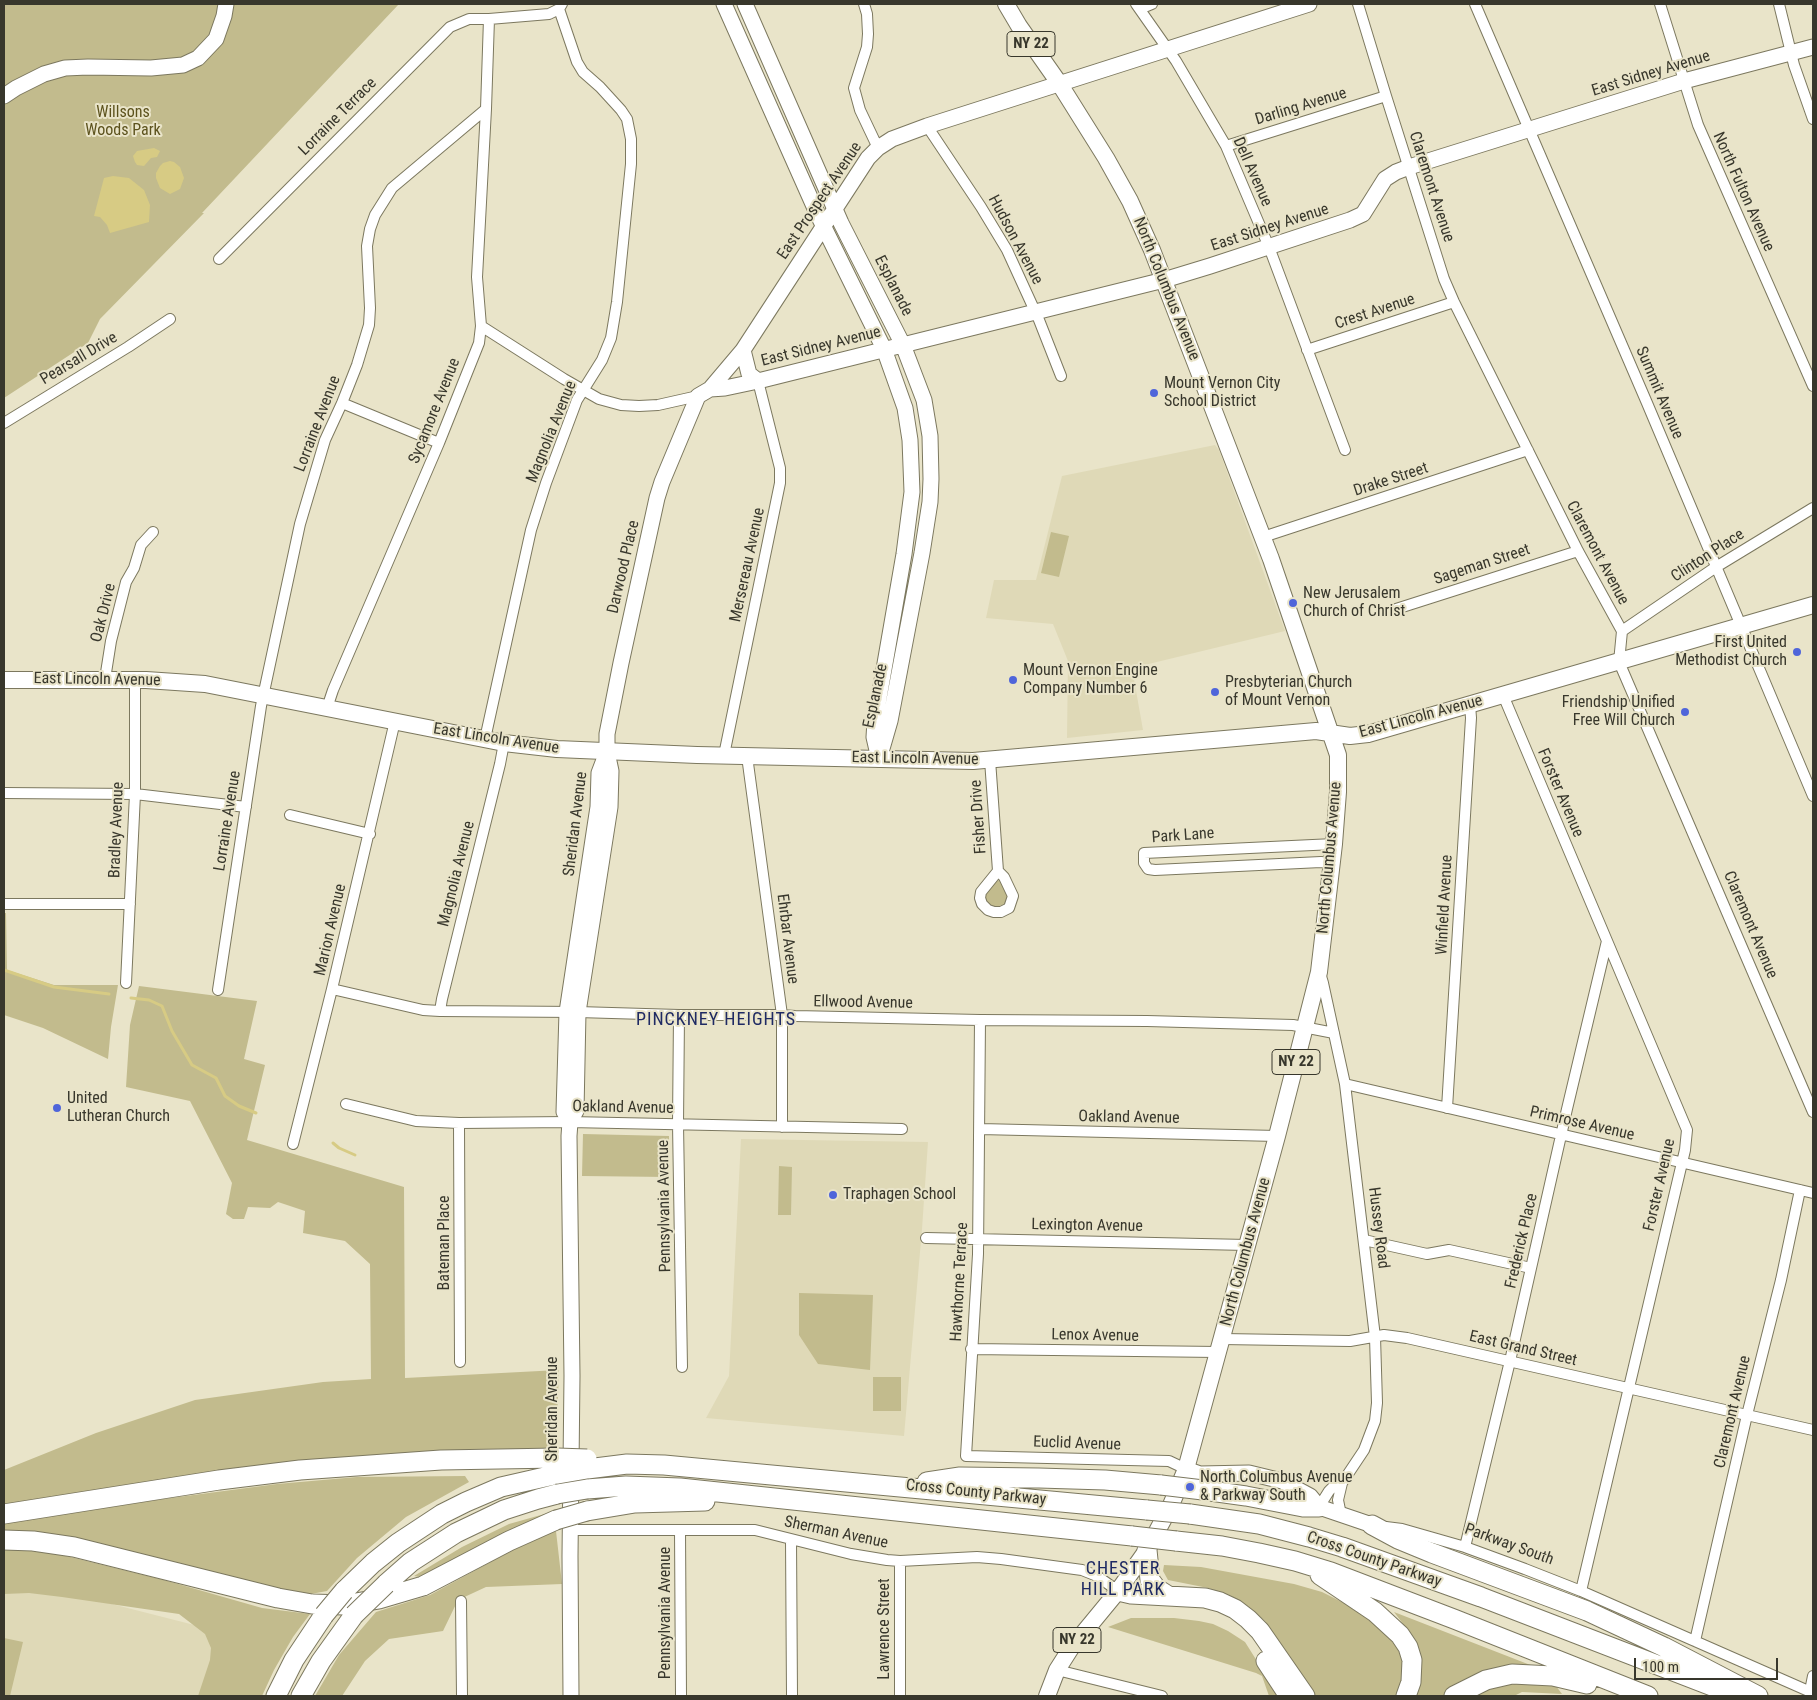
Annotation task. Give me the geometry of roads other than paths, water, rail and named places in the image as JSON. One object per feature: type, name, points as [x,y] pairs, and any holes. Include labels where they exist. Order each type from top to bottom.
[{"type":"highway","points":[[4,1514],[219,1480],[308,1469],[441,1460],[557,1466]]},
{"type":"highway","name":"Cross County Parkway","points":[[276,1696],[294,1660],[324,1615],[344,1591],[373,1563],[398,1543],[453,1508],[557,1466],[647,1464],[1190,1514],[1258,1524],[1334,1544],[1481,1597],[1738,1696]]},
{"type":"highway","points":[[902,1486],[960,1477],[1091,1480],[1203,1490],[1304,1507],[1319,1507]]},
{"type":"highway","name":"Cross County Parkway","points":[[300,1696],[320,1661],[354,1615],[411,1562],[456,1532],[504,1510],[557,1494],[587,1489],[626,1486],[663,1487],[1132,1536],[1241,1550],[1300,1562],[1381,1590],[1648,1696]]},
{"type":"highway","points":[[4,1540],[74,1547],[278,1598],[312,1604],[344,1605],[379,1599],[423,1586],[523,1534],[563,1525],[587,1511],[635,1503],[693,1502],[754,1497]]},
{"type":"highway","points":[[1372,1525],[1432,1554],[1587,1611],[1664,1647],[1758,1696]]},
{"type":"highway","points":[[1147,1550],[1150,1580],[1156,1588],[1167,1595]]},
{"type":"highway","points":[[1300,1562],[1376,1612],[1400,1635],[1408,1647],[1412,1660],[1411,1682],[1406,1696]]},
{"type":"highway","points":[[1118,1591],[1131,1594],[1205,1598],[1228,1606],[1242,1614],[1260,1631],[1305,1696]]},
{"type":"highway","points":[[1118,1591],[1137,1604],[1202,1610],[1218,1614],[1234,1623],[1253,1642],[1288,1696]]},
{"type":"highway","points":[[1454,1696],[1494,1677],[1521,1674],[1566,1678],[1628,1696]]},
{"type":"main road","name":"North Columbus Avenue","points":[[1006,4],[1059,84],[1119,181],[1152,250],[1263,537],[1338,755],[1338,792],[1334,844],[1319,972],[1306,1028],[1248,1245],[1186,1469],[1171,1505],[1147,1550],[1118,1591],[1071,1648],[1057,1670],[1047,1696]]},
{"type":"main road","name":"East Lincoln Avenue","points":[[4,680],[105,679],[205,684],[504,743],[557,749],[747,756],[990,760],[1308,732],[1350,736],[1368,734],[1813,605]]},
{"type":"street","points":[[4,96],[44,74],[65,68],[161,68],[183,65],[198,58],[216,39],[226,4]]},
{"type":"street","name":"Esplanade","points":[[724,4],[824,225],[884,349],[905,408],[910,440],[912,492],[904,554],[875,721],[874,737],[879,759]]},
{"type":"street","name":"Esplanade","points":[[744,4],[834,208],[902,345],[924,400],[930,436],[930,502],[890,722],[879,759]]},
{"type":"street","points":[[864,4],[867,14],[868,40],[854,88],[860,110],[878,148]]},
{"type":"street","points":[[1138,6],[1152,4]]},
{"type":"street","name":"East Prospect Avenue","points":[[704,393],[743,350],[834,208],[868,158],[878,148],[892,139],[927,126],[1309,4]]},
{"type":"street","name":"Claremont Avenue","points":[[1358,4],[1444,279],[1578,550],[1622,631],[1619,662],[1813,1112]]},
{"type":"street","name":"Summit Avenue","points":[[1475,4],[1528,130],[1573,229],[1813,796]]},
{"type":"street","name":"North Fulton Avenue","points":[[1660,4],[1698,126],[1811,375],[1813,386]]},
{"type":"street","points":[[1779,4],[1791,53],[1813,119]]},
{"type":"street","points":[[486,108],[489,19],[549,14],[560,6]]},
{"type":"street","name":"Magnolia Avenue","points":[[485,739],[531,530],[546,483],[577,400],[602,360],[611,338],[617,302],[631,139],[627,119],[621,110],[600,86],[583,72],[577,62],[560,6]]},
{"type":"street","name":"Dell Avenue","points":[[1138,6],[1168,49],[1226,146],[1268,247],[1345,450]]},
{"type":"street","name":"Lorraine Terrace","points":[[219,258],[450,27],[469,19],[489,19]]},
{"type":"street","name":"East Sidney Avenue","points":[[704,393],[1164,280],[1350,220],[1363,214],[1386,179],[1396,172],[1684,80],[1813,47]]},
{"type":"street","name":"Darling Avenue","points":[[1226,146],[1386,96]]},
{"type":"street","name":"Sycamore Avenue","points":[[327,708],[439,443],[479,343],[481,326],[476,277],[486,108]]},
{"type":"street","name":"Lorraine Avenue","points":[[218,990],[264,695],[300,524],[325,440],[357,365],[369,325],[367,246],[370,229],[375,215],[392,188],[486,108]]},
{"type":"street","name":"Hudson Avenue","points":[[927,126],[1007,250],[1036,311],[1061,376]]},
{"type":"street","name":"Crest Avenue","points":[[1306,350],[1454,302]]},
{"type":"street","name":"Pearsall Drive","points":[[4,423],[170,319]]},
{"type":"street","points":[[481,326],[599,399],[621,405],[658,406],[704,393]]},
{"type":"street","points":[[743,350],[749,374],[758,381]]},
{"type":"street","name":"Mersereau Avenue","points":[[724,755],[780,483],[780,468],[758,381]]},
{"type":"street","name":"Darwood Place","points":[[607,752],[607,734],[620,663],[657,498],[662,482],[704,393]]},
{"type":"street","points":[[342,403],[439,443]]},
{"type":"street","name":"Drake Street","points":[[1263,537],[1528,450]]},
{"type":"street","name":"Clinton Place","points":[[1622,631],[1716,567],[1813,508]]},
{"type":"street","name":"Oak Drive","points":[[105,679],[111,641],[126,582],[134,568],[141,545],[153,532]]},
{"type":"street","name":"Sageman Street","points":[[1396,609],[1578,550]]},
{"type":"street","name":"Bradley Avenue","points":[[126,983],[135,794],[135,680]]},
{"type":"street","name":"Forster Avenue","points":[[1503,695],[1687,1130],[1681,1163],[1581,1591]]},
{"type":"street","name":"Winfield Avenue","points":[[1447,1108],[1471,718],[1470,705]]},
{"type":"street","name":"Marion Avenue","points":[[293,1144],[396,721]]},
{"type":"street","name":"Magnolia Avenue","points":[[440,1011],[504,743]]},
{"type":"street","name":"Sheridan Avenue","points":[[571,1696],[563,1525],[572,1376],[568,1136],[570,1122],[576,1111],[572,1012],[610,807],[611,771],[607,752]]},
{"type":"street","name":"Ehrbar Avenue","points":[[747,756],[782,1015],[782,1127]]},
{"type":"street","name":"Fisher Drive","points":[[990,760],[998,871]]},
{"type":"street","points":[[4,793],[135,794],[246,808]]},
{"type":"street","points":[[290,814],[370,834]]},
{"type":"street","name":"Park Lane","points":[[1332,863],[1155,870],[1148,869],[1144,858],[1334,844]]},
{"type":"street","points":[[4,904],[130,904]]},
{"type":"street","name":"Frederick Place","points":[[1464,1547],[1510,1361],[1607,941]]},
{"type":"street","name":"Hussey Road","points":[[1319,972],[1345,1084],[1376,1337],[1377,1403],[1375,1421],[1361,1456],[1342,1483],[1338,1500],[1341,1515]]},
{"type":"street","name":"Ellwood Avenue","points":[[332,989],[423,1010],[440,1011],[1147,1021],[1293,1025],[1334,1033]]},
{"type":"street","name":"Pennsylvania Avenue","points":[[679,1015],[678,1124],[682,1367]]},
{"type":"street","name":"Hawthorne Terrace","points":[[966,1456],[978,1239],[980,1020]]},
{"type":"street","name":"Primrose Avenue","points":[[1345,1084],[1813,1193]]},
{"type":"street","name":"Oakland Avenue","points":[[346,1104],[416,1121],[459,1123],[570,1122],[902,1129]]},
{"type":"street","name":"Bateman Place","points":[[459,1123],[460,1362]]},
{"type":"street","name":"Oakland Avenue","points":[[980,1129],[1277,1136]]},
{"type":"street","name":"Claremont Avenue","points":[[1695,1641],[1747,1416],[1781,1280],[1800,1190]]},
{"type":"street","name":"Lexington Avenue","points":[[926,1238],[1248,1245]]},
{"type":"street","points":[[1364,1240],[1426,1254],[1449,1250],[1531,1268]]},
{"type":"street","name":"East Grand Street","points":[[1220,1346],[1350,1341],[1384,1335],[1406,1338],[1813,1430]]},
{"type":"street","name":"Lenox Avenue","points":[[972,1349],[1220,1346]]},
{"type":"street","name":"Euclid Avenue","points":[[966,1456],[1169,1462],[1186,1469]]},
{"type":"street","name":"Parkway South","points":[[1186,1469],[1200,1474],[1238,1472],[1271,1478],[1310,1496],[1319,1507],[1372,1525],[1402,1529],[1464,1547],[1581,1591],[1811,1692]]},
{"type":"street","name":"Hussey Road","points":[[1319,1507],[1329,1491],[1336,1484],[1342,1483]]},
{"type":"street","name":"Sherman Avenue","points":[[563,1525],[680,1530],[755,1530],[791,1540],[875,1558],[900,1561],[977,1557],[1001,1559],[1082,1570],[1096,1576],[1118,1591]]},
{"type":"street","name":"Pennsylvania Avenue","points":[[680,1530],[681,1696]]},
{"type":"street","points":[[791,1540],[792,1696]]},
{"type":"street","name":"Lawrence Street","points":[[900,1561],[900,1696]]},
{"type":"street","points":[[461,1601],[462,1696]]},
{"type":"street","points":[[1057,1670],[1162,1696]]},
{"type":"street","points":[[1811,1692],[1813,1676]]},
{"type":"waterway","points":[[4,970],[54,987],[109,994]]},
{"type":"waterway","points":[[131,998],[149,1000],[162,1006],[172,1031],[192,1065],[216,1078],[225,1096],[239,1106],[256,1113]]},
{"type":"waterway","points":[[333,1143],[339,1148],[355,1155]]},
{"type":"place","name":"Mount Vernon City School District","points":[[1154,393]]},
{"type":"place","name":"New Jerusalem Church of Christ","points":[[1293,603]]},
{"type":"place","name":"First United Methodist Church","points":[[1797,652]]},
{"type":"place","name":"Mount Vernon Engine Company Number 6","points":[[1013,680]]},
{"type":"place","name":"Presbyterian Church of Mount Vernon","points":[[1215,692]]},
{"type":"place","name":"Friendship Unified Free Will Church","points":[[1685,712]]},
{"type":"place","name":"United Lutheran Church","points":[[57,1108]]},
{"type":"place","name":"Traphagen School","points":[[833,1195]]},
{"type":"place","name":"North Columbus Avenue & Parkway South","points":[[1190,1487]]},
{"type":"district","name":"PINCKNEY HEIGHTS","points":[[716,1020]]},
{"type":"district","name":"CHESTER HILL PARK","points":[[1123,1579]]},
{"type":"park label","name":"Willsons Woods Park","points":[[123,122]]}]
